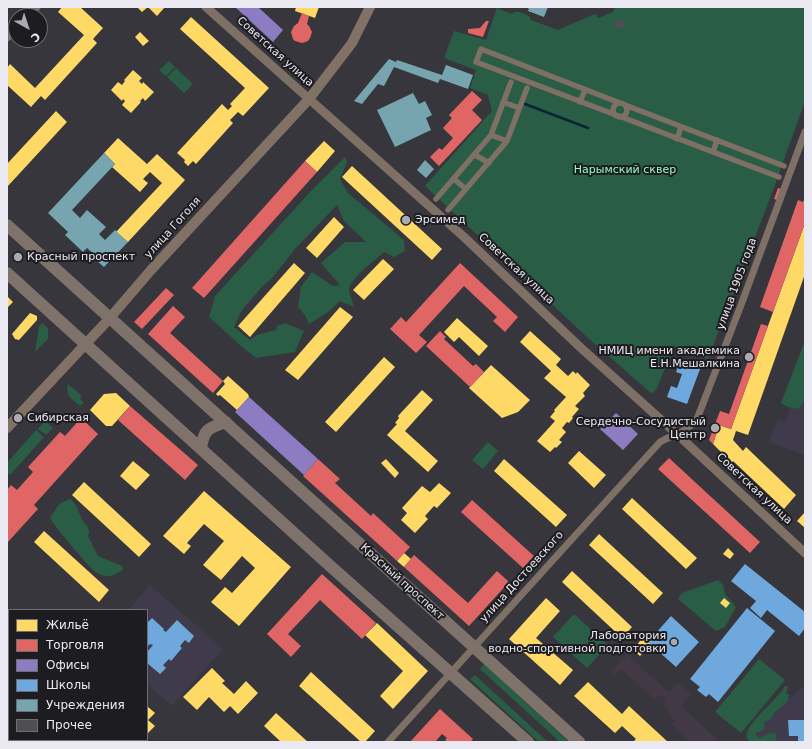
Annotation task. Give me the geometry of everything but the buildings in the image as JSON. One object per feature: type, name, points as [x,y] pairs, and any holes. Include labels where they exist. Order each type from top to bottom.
[{"type":"main road","name":"улица Гоголя","points":[[7,428],[109,319],[151,270],[309,99],[352,43],[370,7]]},
{"type":"main road","name":"Красный проспект","points":[[7,225],[109,319],[226,422],[579,742]]},
{"type":"main road","points":[[7,273],[528,742]]},
{"type":"main road","points":[[201,448],[203,436],[212,426],[226,422]]},
{"type":"street","name":"Советская улица","points":[[206,7],[464,237],[592,358],[678,435],[805,553]]},
{"type":"street","points":[[779,178],[476,62],[478,56],[481,49],[784,166]]},
{"type":"street","points":[[436,199],[491,135],[510,82]]},
{"type":"street","points":[[448,210],[507,141],[527,88]]},
{"type":"street","points":[[580,102],[585,90]]},
{"type":"street","points":[[503,102],[519,108]]},
{"type":"street","points":[[616,104],[622,104],[626,109],[626,113],[623,116],[618,116],[613,112],[613,108],[616,104]]},
{"type":"street","points":[[677,139],[681,126]]},
{"type":"street","name":"улица 1905 года","points":[[678,435],[689,428],[697,419],[805,132]]},
{"type":"street","points":[[491,135],[507,141]]},
{"type":"street","points":[[713,152],[717,140]]},
{"type":"street","points":[[475,155],[489,163]]},
{"type":"street","points":[[454,179],[466,189]]},
{"type":"street","name":"улица Достоевского","points":[[388,742],[660,442],[678,435]]},
{"type":"shaded area","points":[[805,368],[805,455],[769,442],[778,419],[786,421]]},
{"type":"shaded area","points":[[150,585],[223,649],[172,706],[148,685],[148,609],[129,609]]},
{"type":"shaded area","points":[[627,654],[666,690],[670,692],[678,682],[691,694],[681,706],[717,739],[714,742],[690,742],[672,724],[675,721],[668,714],[670,712],[663,705],[666,701],[659,694],[654,699],[621,669],[615,675],[611,671]]},
{"type":"shaded area","points":[[805,687],[805,742],[754,742],[751,739],[787,699],[789,699],[801,688]]},
{"type":"green space","name":"Нарымский сквер","points":[[615,7],[805,7],[805,101],[772,193],[708,359],[674,346],[657,388],[652,394],[588,338],[425,186],[492,111],[488,95],[470,88],[476,70],[444,58],[454,31],[486,40],[497,8],[512,14],[514,12],[520,12],[529,16],[531,20],[558,30],[592,15],[596,14],[598,18],[613,12]]},
{"type":"green space","points":[[169,61],[175,67],[166,76],[159,70]]},
{"type":"green space","points":[[176,68],[193,84],[184,93],[167,77]]},
{"type":"green space","points":[[345,157],[347,162],[340,179],[348,193],[404,240],[405,251],[394,257],[384,252],[358,275],[350,285],[349,289],[354,307],[340,301],[328,312],[309,324],[305,315],[298,307],[301,287],[312,272],[333,286],[340,285],[321,263],[345,242],[366,242],[344,221],[337,205],[295,249],[273,277],[242,310],[234,327],[250,340],[257,335],[276,330],[277,326],[285,323],[304,331],[295,352],[256,358],[209,317],[215,296],[311,191]]},
{"type":"green space","points":[[42,323],[48,328],[48,339],[35,352],[39,327]]},
{"type":"green space","points":[[805,341],[805,399],[798,409],[788,407],[781,403]]},
{"type":"green space","points":[[68,384],[82,396],[80,399],[84,403],[80,406],[68,394]]},
{"type":"green space","points":[[45,421],[53,428],[46,435],[38,429]]},
{"type":"green space","points":[[36,430],[44,437],[10,475],[7,472],[7,463]]},
{"type":"green space","points":[[488,442],[498,451],[483,469],[472,460]]},
{"type":"green space","points":[[70,499],[78,509],[83,521],[88,527],[88,536],[98,556],[122,566],[123,570],[110,576],[104,576],[94,571],[52,521],[50,518],[59,504]]},
{"type":"green space","points":[[718,580],[723,585],[725,594],[736,607],[725,627],[716,631],[678,599],[682,593]]},
{"type":"green space","points":[[574,614],[608,645],[587,668],[553,637]]},
{"type":"green space","points":[[759,659],[785,680],[741,733],[715,712]]},
{"type":"green space","points":[[484,664],[569,742],[560,742],[480,669]]},
{"type":"green space","points":[[475,675],[548,742],[539,742],[470,679]]},
{"type":"green space","points":[[785,686],[788,687],[786,694],[789,694],[787,702],[775,712],[771,719],[764,723],[765,728],[760,732],[756,732],[756,735],[760,738],[769,733],[776,734],[776,742],[749,742],[747,734],[749,728]]},
{"type":"waterway","points":[[525,104],[588,128]]},
{"type":"place","name":"Эрсимед","points":[[406,220]]},
{"type":"place","name":"Красный проспект","points":[[18,257]]},
{"type":"place","name":"НМИЦ имени академика Е.Н.Мешалкина","points":[[749,357]]},
{"type":"place","name":"Сибирская","points":[[18,418]]},
{"type":"place","name":"Сердечно-Сосудистый Центр","points":[[715,428]]},
{"type":"place","name":"Лаборатория водно-спортивной подготовки","points":[[674,642]]}]
